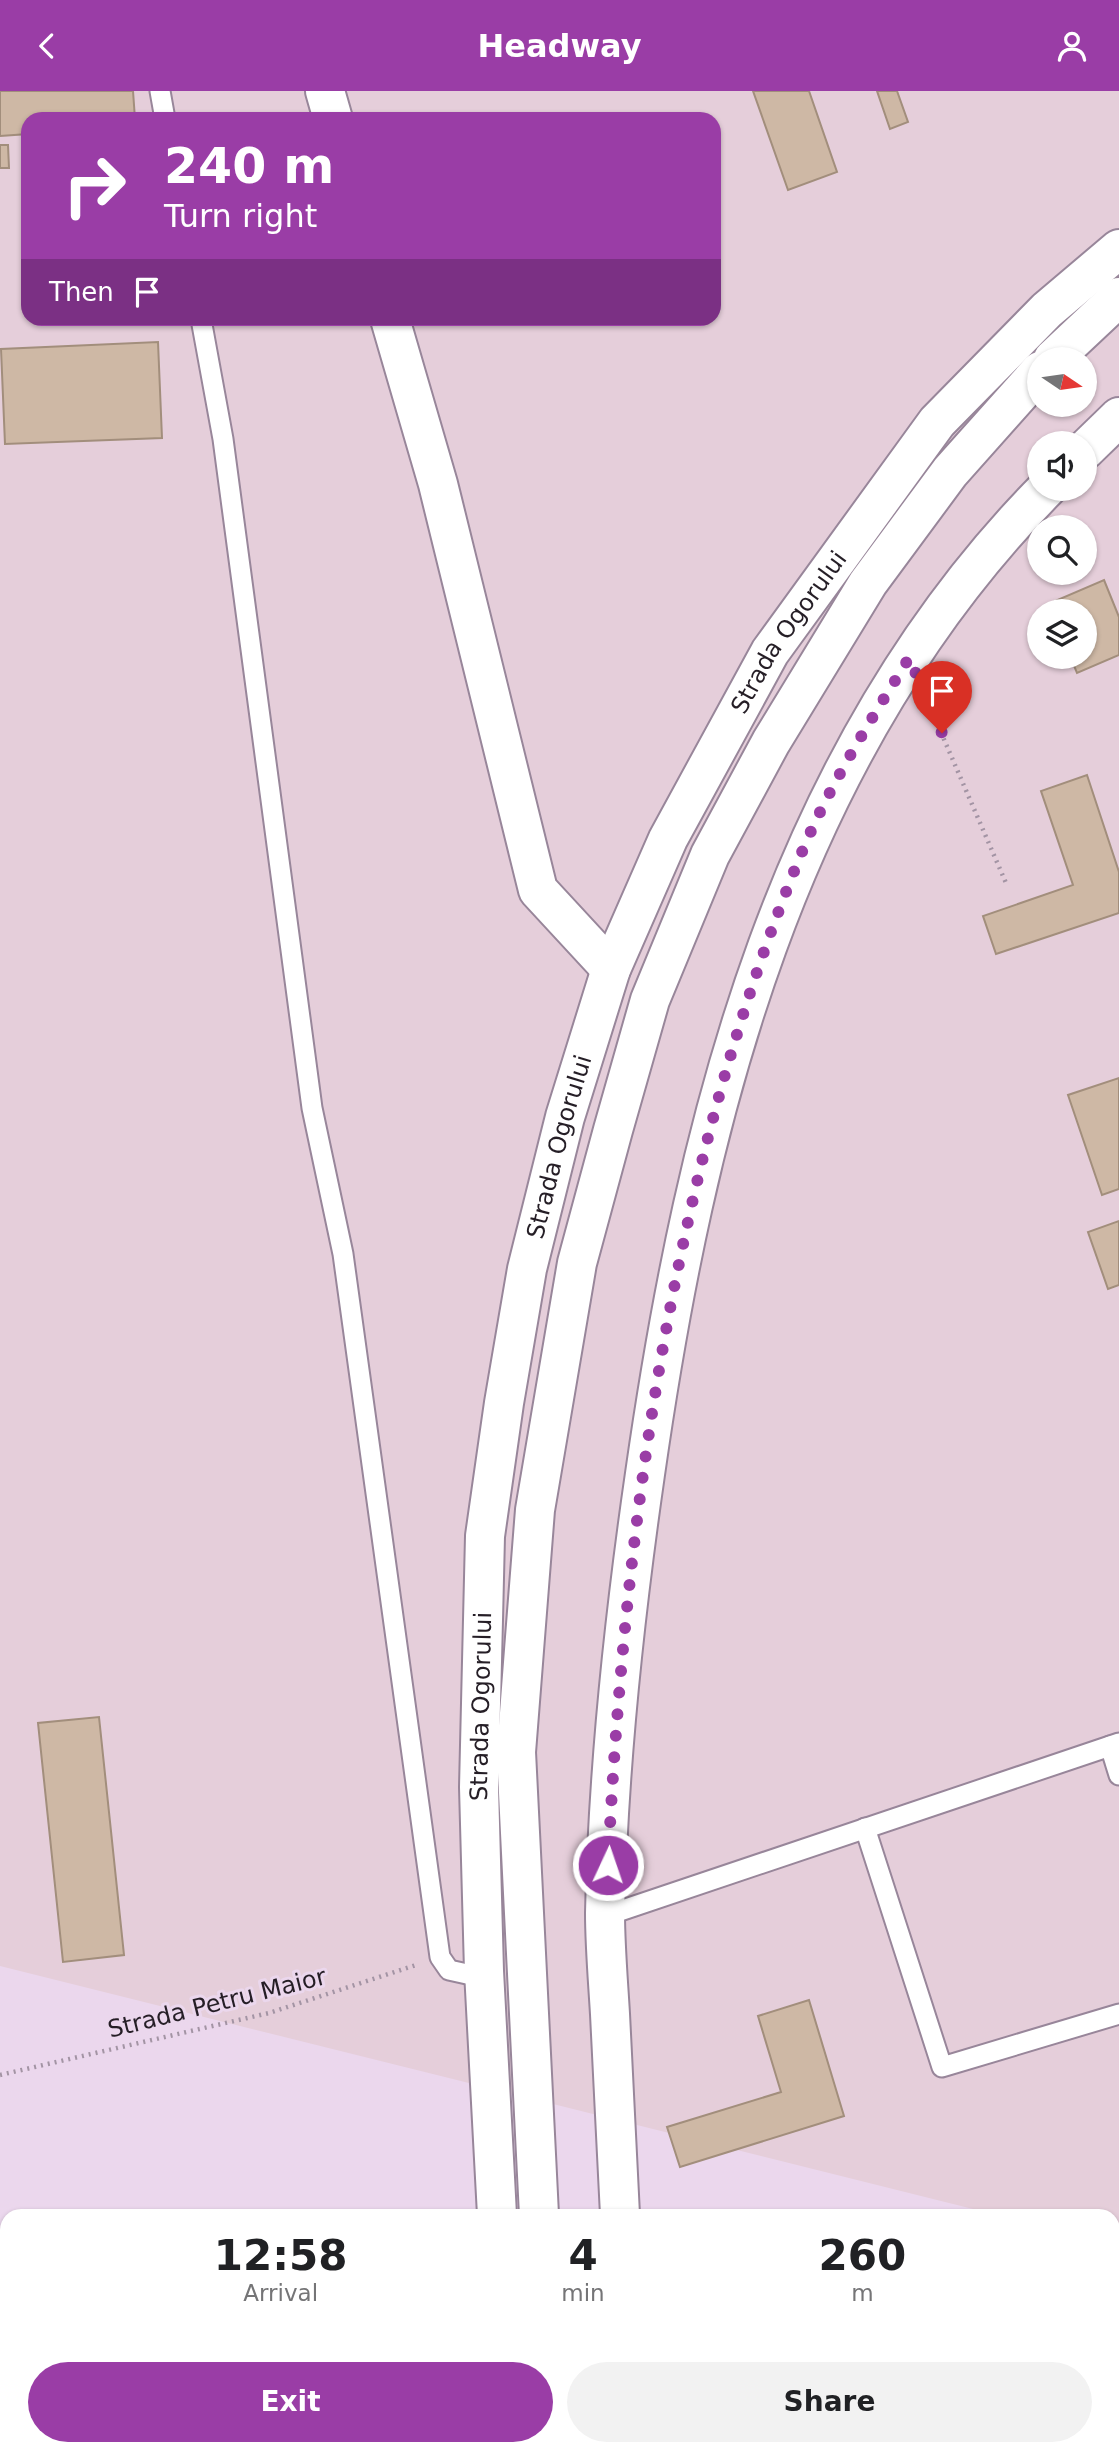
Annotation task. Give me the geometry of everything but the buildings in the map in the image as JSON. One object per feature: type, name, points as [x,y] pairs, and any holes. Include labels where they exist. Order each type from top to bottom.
[{"type":"main road","points":[[325,91],[331,112]]},
{"type":"main road","name":"Strada Ogorului","points":[[497,2209],[484,1971],[479,1787],[485,1536],[527,1269],[565,1117],[611,969],[668,839],[784,631],[937,422],[1047,310],[1119,249]]},
{"type":"main road","points":[[1066,347],[1119,297]]},
{"type":"main road","points":[[392,326],[438,484],[538,890],[611,969]]},
{"type":"main road","name":"Strada Ogorului","points":[[539,2209],[516,1752],[535,1510],[577,1263],[612,1130],[660,976],[710,855],[771,742],[868,583],[950,472],[1027,386]]},
{"type":"main road","points":[[1097,438],[1119,417]]},
{"type":"main road","points":[[620,2209],[605,1916],[614,1739],[632,1562],[663,1346],[703,1161],[747,996],[803,849],[869,723],[909,658],[977,567],[1035,501]]},
{"type":"lane","points":[[160,91],[164,112]]},
{"type":"lane","points":[[202,326],[223,439],[312,1108],[343,1254],[440,1957],[449,1970],[467,1974],[484,1971]]},
{"type":"lane","points":[[605,1916],[1114,1744],[1119,1775]]},
{"type":"lane","points":[[865,1828],[942,2067],[1119,2014]]},
{"type":"path","points":[[909,658],[1006,883]]},
{"type":"path","name":"Strada Petru Maior","points":[[0,2075],[269,2013],[440,1957]]},
{"type":"shaded area","points":[[0,91],[1119,91],[1119,2209],[973,2209],[0,1966]]},
{"type":"route","points":[[608,1865],[614,1739],[632,1562],[663,1346],[703,1161],[747,996],[803,849],[869,723],[909,658],[942,733]]}]
